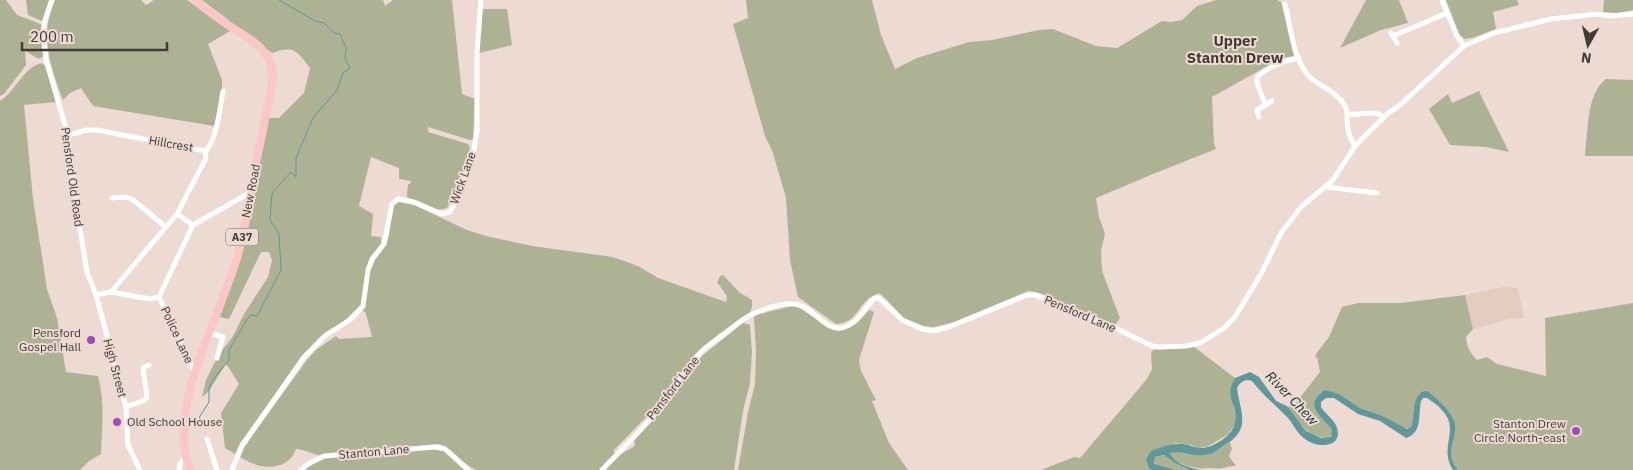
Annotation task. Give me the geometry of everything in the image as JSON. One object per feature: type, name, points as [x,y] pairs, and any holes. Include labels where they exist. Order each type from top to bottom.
[{"type":"highway","name":"New Road","points":[[190,470],[185,456],[186,412],[195,374],[235,266],[243,236],[272,79],[271,64],[259,45],[214,16],[195,0]]},
{"type":"street","name":"Pensford Old Road","points":[[52,0],[44,24],[44,48],[68,135],[87,272],[96,295]]},
{"type":"street","name":"Wick Lane","points":[[232,470],[242,446],[304,357],[326,335],[350,320],[363,306],[368,270],[372,259],[384,244],[392,204],[398,199],[414,202],[442,214],[450,212],[459,195],[472,156],[478,118],[477,53],[481,0]]},
{"type":"street","points":[[1442,0],[1457,36],[1464,46]]},
{"type":"street","points":[[1285,4],[1299,58],[1307,74],[1338,97],[1344,104],[1348,114],[1348,129],[1355,146]]},
{"type":"street","points":[[1397,43],[1392,34],[1447,13]]},
{"type":"street","name":"Pensford Lane","points":[[602,470],[658,410],[700,352],[736,324],[754,313],[777,306],[790,304],[803,306],[829,325],[840,328],[847,327],[857,320],[875,298],[879,298],[902,320],[922,329],[933,331],[950,327],[1027,295],[1035,295],[1107,324],[1152,346],[1186,346],[1200,342],[1218,332],[1235,317],[1262,274],[1281,234],[1301,207],[1333,180],[1355,146],[1384,117],[1400,105],[1464,46],[1494,33],[1551,19],[1633,14]]},
{"type":"street","points":[[1266,104],[1257,83],[1257,78],[1278,64],[1299,58]]},
{"type":"street","points":[[205,152],[210,147],[218,121],[223,91]]},
{"type":"street","points":[[1259,118],[1257,110],[1272,101]]},
{"type":"street","points":[[1348,114],[1374,113],[1384,117]]},
{"type":"street","name":"Hillcrest","points":[[68,135],[88,130],[97,130],[199,149],[205,152],[206,158],[177,214],[110,292]]},
{"type":"street","points":[[1326,187],[1377,193]]},
{"type":"street","points":[[96,295],[110,292],[150,299],[159,297],[192,225],[251,192]]},
{"type":"street","points":[[112,198],[126,197],[132,199],[166,227]]},
{"type":"street","points":[[177,214],[192,225]]},
{"type":"street","name":"High Street","points":[[96,295],[126,407],[128,445],[140,470]]},
{"type":"street","name":"Police Lane","points":[[159,297],[195,374]]},
{"type":"street","points":[[210,333],[223,337],[217,358]]},
{"type":"street","points":[[126,407],[148,397],[143,368],[148,365]]},
{"type":"street","points":[[207,439],[217,470]]},
{"type":"street","name":"Stanton Lane","points":[[301,470],[324,456],[435,447],[445,449],[468,470]]},
{"type":"street","points":[[179,470],[185,456]]},
{"type":"shaded area","points":[[1503,287],[1518,288],[1524,318],[1509,319],[1473,329],[1465,295]]},
{"type":"green space","points":[[0,0],[6,0],[17,15],[43,25],[44,56],[39,59],[25,51],[26,65],[4,94],[0,96]]},
{"type":"green space","points":[[26,0],[49,0],[42,21],[28,15]]},
{"type":"green space","points":[[55,0],[141,0],[146,5],[154,0],[187,0],[230,31],[208,44],[222,80],[222,93],[214,126],[93,106],[81,88],[70,93],[63,100],[53,72],[47,43],[48,20]]},
{"type":"green space","points":[[202,0],[383,0],[385,6],[393,0],[452,0],[462,94],[475,99],[473,139],[470,140],[428,127],[428,132],[468,144],[470,148],[457,190],[447,208],[437,210],[407,197],[408,184],[411,181],[399,179],[399,168],[371,157],[359,206],[373,214],[371,236],[381,237],[381,244],[371,258],[361,305],[345,320],[321,336],[303,355],[240,443],[235,454],[225,448],[221,413],[239,384],[227,365],[225,365],[209,391],[202,397],[206,380],[218,356],[233,336],[244,314],[268,277],[272,260],[269,252],[261,252],[229,319],[220,317],[238,265],[267,118],[279,118],[304,93],[310,68],[302,57],[294,51],[285,50],[272,53]]},
{"type":"green space","points":[[746,0],[872,0],[881,35],[895,69],[917,58],[969,42],[992,40],[1039,30],[1053,29],[1096,46],[1117,48],[1162,21],[1182,20],[1197,6],[1216,0],[1277,0],[1281,2],[1294,56],[1282,58],[1212,97],[1214,144],[1216,149],[1096,198],[1099,217],[1105,234],[1101,251],[1102,271],[1120,318],[1115,325],[1033,291],[1028,291],[954,322],[934,327],[924,326],[904,318],[879,293],[868,299],[848,321],[836,324],[798,297],[790,260],[786,198],[773,153],[765,136],[733,24],[748,18]]},
{"type":"green space","points":[[1366,0],[1399,0],[1408,23],[1381,30],[1340,48]]},
{"type":"green space","points":[[1446,0],[1517,0],[1519,5],[1493,12],[1496,29],[1465,39],[1459,34]]},
{"type":"green space","points":[[1604,0],[1633,0],[1633,10],[1618,13],[1603,12]]},
{"type":"green space","points":[[482,9],[507,9],[512,45],[479,53]]},
{"type":"green space","points":[[41,63],[46,66],[56,102],[24,105],[33,199],[47,289],[57,318],[66,372],[98,376],[102,405],[101,454],[89,461],[80,470],[0,470],[0,101],[6,97],[29,70]]},
{"type":"green space","points":[[1606,79],[1633,80],[1633,156],[1585,156],[1591,104],[1599,86]]},
{"type":"green space","points":[[1479,91],[1509,152],[1486,147],[1450,145],[1429,109],[1448,94],[1452,103]]},
{"type":"green space","points":[[399,202],[414,205],[467,230],[486,236],[532,246],[613,257],[638,266],[658,278],[726,302],[727,296],[717,282],[720,276],[723,275],[739,292],[752,300],[750,312],[699,351],[652,411],[613,451],[618,456],[635,446],[634,439],[702,356],[743,323],[750,325],[752,352],[750,383],[743,411],[734,470],[476,470],[449,449],[439,444],[324,456],[296,449],[288,461],[271,467],[256,465],[240,457],[243,448],[316,350],[336,336],[339,339],[372,337],[366,314],[363,310],[370,272],[389,236],[393,205]]},
{"type":"green space","points":[[1465,295],[1473,329],[1466,337],[1466,341],[1469,350],[1477,360],[1487,357],[1497,364],[1546,376],[1545,318],[1633,303],[1633,470],[1458,470],[1451,457],[1455,425],[1450,413],[1434,397],[1419,393],[1410,428],[1405,428],[1383,416],[1360,408],[1339,394],[1321,392],[1316,400],[1315,410],[1333,432],[1330,437],[1323,438],[1311,434],[1289,411],[1288,407],[1295,404],[1320,372],[1317,357],[1315,358],[1316,354],[1329,337],[1342,307],[1358,303],[1401,303]]},
{"type":"green space","points":[[792,306],[801,309],[834,329],[848,328],[869,310],[874,312],[859,360],[861,371],[876,400],[872,401],[889,443],[908,470],[738,470],[755,384],[754,317]]},
{"type":"green space","points":[[1193,346],[1235,378],[1230,393],[1235,415],[1235,425],[1227,435],[1207,447],[1199,448],[1176,443],[1151,451],[1149,468],[1152,470],[1041,470],[1074,457],[1080,458],[1147,379],[1152,369],[1151,353],[1153,350]]},
{"type":"green space","points":[[1230,442],[1232,449],[1229,456],[1236,466],[1218,469],[1194,468],[1177,461],[1170,453],[1206,455],[1217,451]]},
{"type":"green space","points":[[435,448],[445,450],[466,470],[303,470],[308,465],[324,457]]},
{"type":"green space","points":[[1166,455],[1175,463],[1190,470],[1175,470],[1155,465],[1155,457]]},
{"type":"water","name":"River Chew","points":[[1250,372],[1259,377],[1276,401],[1287,406],[1306,431],[1321,438],[1331,437],[1332,430],[1316,412],[1314,407],[1318,396],[1324,390],[1339,394],[1360,408],[1383,416],[1407,429],[1411,427],[1418,396],[1421,392],[1427,391],[1444,406],[1454,420],[1455,430],[1451,458],[1458,470],[1453,470],[1449,460],[1450,425],[1447,417],[1440,408],[1427,398],[1423,398],[1421,401],[1419,422],[1415,432],[1406,438],[1380,421],[1358,414],[1334,398],[1326,398],[1321,402],[1321,407],[1336,425],[1338,435],[1332,443],[1322,445],[1310,442],[1302,437],[1288,418],[1252,381],[1248,380],[1241,382],[1237,388],[1242,420],[1239,433],[1233,439],[1215,452],[1207,455],[1180,452],[1170,453],[1179,463],[1203,470],[1190,470],[1164,455],[1155,457],[1154,464],[1175,470],[1152,470],[1149,468],[1146,459],[1151,451],[1174,444],[1205,448],[1216,444],[1227,436],[1234,427],[1235,422],[1235,410],[1230,391],[1232,385],[1235,378]]},
{"type":"waterway","points":[[197,426],[200,416],[209,402],[209,388],[215,377],[229,360],[229,350],[247,319],[251,315],[257,316],[281,270],[279,234],[270,220],[272,193],[291,172],[296,177],[296,158],[313,118],[337,90],[343,73],[350,68],[345,59],[346,48],[340,34],[334,33],[324,23],[315,21],[279,0]]},
{"type":"place","name":"Pensford Gospel Hall","points":[[91,340]]},
{"type":"place","name":"Old School House","points":[[117,422]]},
{"type":"place","name":"Stanton Drew Circle North-east","points":[[1576,431]]},
{"type":"district","name":"Upper Stanton Drew","points":[[1235,50]]}]
